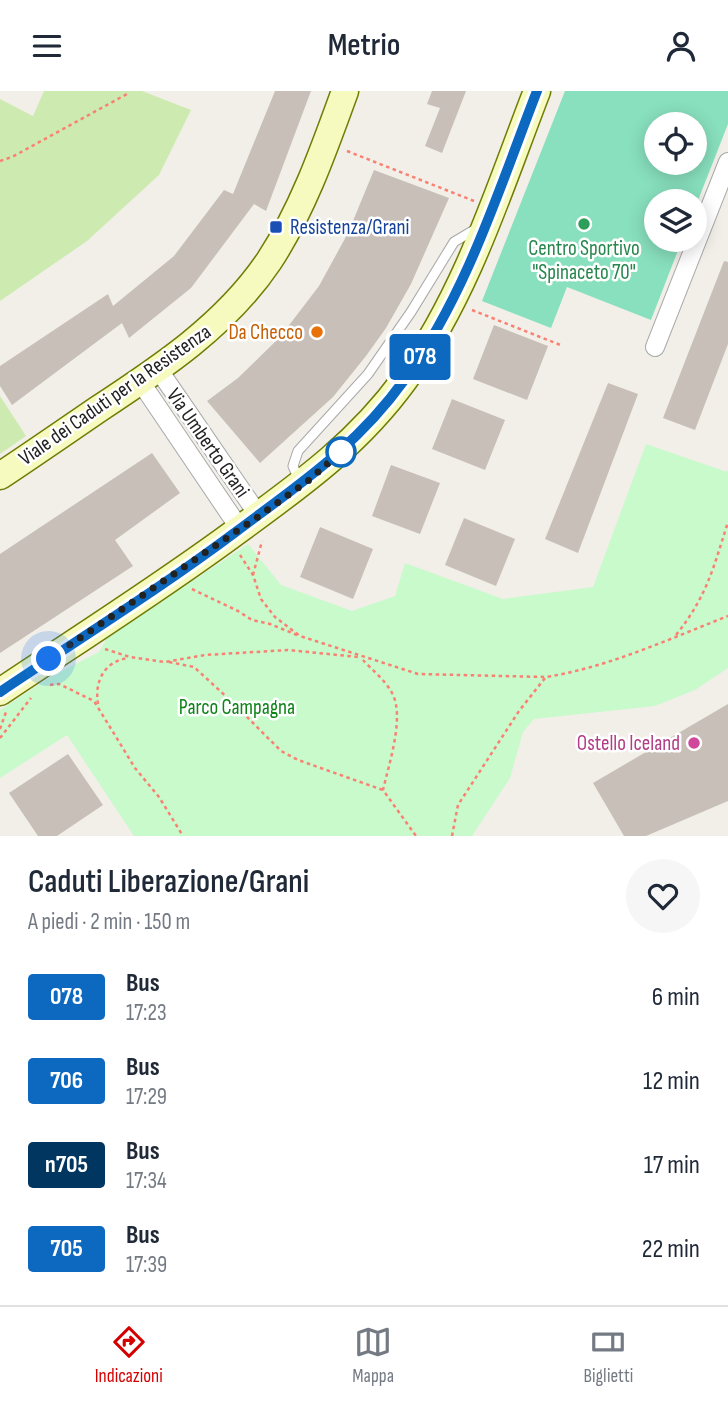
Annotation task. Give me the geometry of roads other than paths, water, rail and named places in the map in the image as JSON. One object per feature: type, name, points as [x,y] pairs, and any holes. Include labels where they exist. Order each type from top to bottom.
[{"type":"street","name":"Viale dei Caduti per la Resistenza","points":[[0,476],[149,375],[221,319],[269,261],[293,218],[345,91]]},
{"type":"street","points":[[4,698],[250,532],[333,460],[386,404],[426,346],[451,302],[483,214],[537,91]]},
{"type":"street","points":[[655,347],[728,162]]},
{"type":"street","name":"Via Umberto Grani","points":[[149,375],[250,532]]},
{"type":"lane","points":[[301,485],[293,466],[298,451],[368,374],[411,312],[454,242],[483,214]]},
{"type":"place","name":"Centro Sportivo \"Spinaceto 70\"","points":[[584,224]]},
{"type":"place","name":"Resistenza/Grani","points":[[276,227]]},
{"type":"place","name":"Da Checco","points":[[317,332]]},
{"type":"place","name":"Ostello Iceland","points":[[694,743]]},
{"type":"park label","name":"Parco Campagna","points":[[237,707]]}]
